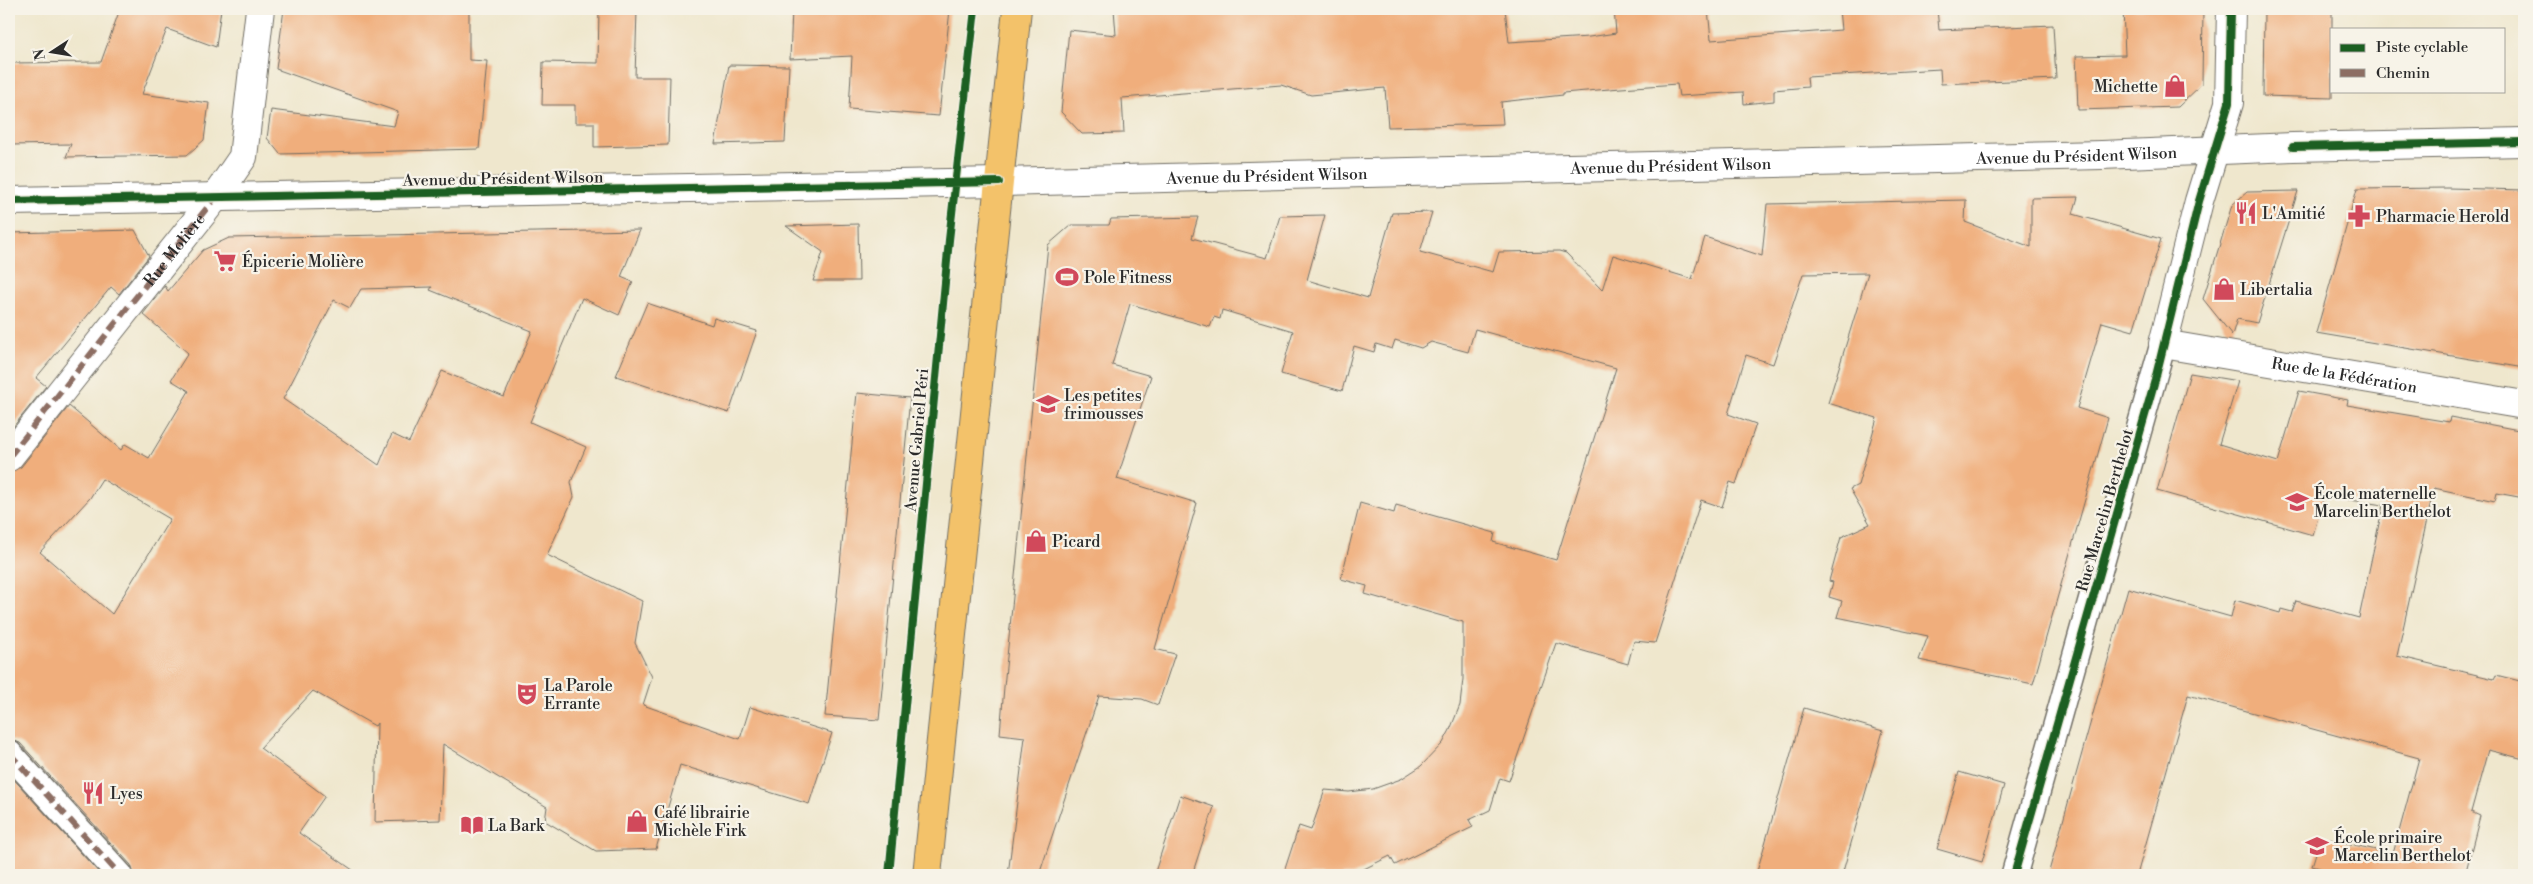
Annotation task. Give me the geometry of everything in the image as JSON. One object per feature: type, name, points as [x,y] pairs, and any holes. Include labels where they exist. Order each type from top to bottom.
[{"type":"main road","points":[[927,875],[1017,9]]},
{"type":"street","name":"Rue Molière","points":[[9,457],[214,199],[243,157],[260,9]]},
{"type":"street","name":"Rue Marcelin Berthelot","points":[[2014,875],[2164,344],[2200,201],[2229,103],[2231,9]]},
{"type":"street","name":"Avenue du Président Wilson","points":[[9,201],[214,199],[999,182],[2524,142]]},
{"type":"street","name":"Rue de la Fédération","points":[[2164,344],[2524,405]]},
{"type":"street","points":[[9,753],[120,875]]},
{"type":"building","points":[[120,9],[221,9],[216,47],[167,29],[142,94],[209,103],[204,140],[187,155],[66,157],[71,144],[9,145],[9,63],[101,62]]},
{"type":"building","points":[[284,9],[469,9],[469,60],[487,61],[479,149],[280,154],[267,138],[271,110],[394,126],[398,112],[276,69]]},
{"type":"building","points":[[599,9],[637,10],[635,77],[670,77],[668,145],[594,147],[594,123],[575,123],[575,105],[542,105],[543,62],[598,63]]},
{"type":"building","points":[[792,9],[950,9],[939,116],[849,109],[852,56],[790,59]]},
{"type":"building","points":[[1114,9],[1505,9],[1509,42],[1589,37],[1616,33],[1614,9],[1708,9],[1711,40],[1841,30],[1839,9],[1937,9],[1939,30],[2053,25],[2056,79],[1941,84],[1940,69],[1807,77],[1808,87],[1774,90],[1774,101],[1744,104],[1743,92],[1679,96],[1677,84],[1621,88],[1563,93],[1563,95],[1501,102],[1503,124],[1388,127],[1385,88],[1311,95],[1281,85],[1122,98],[1124,133],[1082,134],[1061,112],[1069,30],[1116,35]]},
{"type":"building","points":[[2123,9],[2203,9],[2202,84],[2178,107],[2078,110],[2076,56],[2125,55]]},
{"type":"building","points":[[2264,9],[2332,9],[2332,28],[2330,28],[2330,92],[2332,92],[2332,98],[2263,96]]},
{"type":"building","points":[[729,65],[789,66],[785,142],[715,144]]},
{"type":"building","points":[[2448,188],[2524,190],[2524,368],[2316,333],[2357,189]]},
{"type":"building","points":[[2298,191],[2257,323],[2237,319],[2232,335],[2203,299],[2232,205],[2247,192]]},
{"type":"building","points":[[2078,197],[2073,214],[2161,239],[2133,331],[2102,322],[2077,408],[2108,418],[2033,684],[1919,660],[1928,636],[1837,617],[1842,601],[1829,597],[1833,582],[1829,581],[1841,537],[1870,524],[1850,489],[1858,485],[1877,418],[1828,403],[1868,273],[1803,274],[1773,364],[1746,355],[1728,414],[1756,424],[1736,484],[1730,482],[1722,507],[1701,500],[1655,643],[1634,641],[1628,664],[1556,643],[1509,781],[1500,778],[1490,810],[1469,820],[1473,827],[1395,865],[1390,856],[1352,875],[1283,875],[1299,826],[1311,830],[1325,790],[1349,792],[1373,789],[1401,779],[1421,766],[1443,743],[1450,730],[1460,705],[1463,679],[1463,622],[1365,594],[1367,586],[1341,579],[1360,503],[1394,513],[1396,505],[1495,533],[1493,542],[1556,560],[1616,368],[1475,329],[1468,352],[1431,342],[1421,348],[1395,340],[1392,349],[1376,344],[1374,352],[1354,346],[1342,391],[1281,374],[1293,331],[1222,310],[1220,319],[1214,317],[1210,327],[1130,304],[1112,365],[1151,376],[1117,479],[1197,503],[1155,649],[1175,654],[1158,705],[1142,699],[1099,696],[1039,875],[1008,875],[1025,737],[1000,734],[1004,687],[1048,245],[1071,225],[1109,225],[1111,219],[1198,217],[1192,238],[1267,258],[1280,216],[1325,215],[1307,280],[1368,298],[1392,213],[1432,212],[1420,252],[1493,272],[1499,252],[1559,251],[1566,253],[1602,290],[1613,255],[1692,279],[1705,237],[1762,256],[1767,204],[1966,200],[1965,222],[2031,247],[2031,198]]},
{"type":"building","points":[[858,224],[859,281],[813,281],[823,252],[786,226]]},
{"type":"building","points":[[135,230],[149,256],[119,294],[111,287],[36,378],[46,386],[9,432],[9,233]]},
{"type":"building","points":[[640,230],[621,277],[633,282],[619,315],[582,298],[530,422],[586,447],[571,482],[574,497],[547,555],[642,601],[635,643],[652,677],[643,705],[740,739],[750,707],[832,733],[809,804],[680,765],[656,849],[596,851],[545,821],[547,807],[443,744],[440,820],[375,822],[377,723],[375,726],[313,691],[260,748],[325,796],[299,833],[360,875],[134,875],[131,865],[20,743],[9,739],[9,472],[21,467],[69,406],[121,450],[125,444],[149,458],[189,391],[171,380],[188,353],[143,314],[165,286],[168,291],[203,250],[229,238]],"holes":[[[432,287],[430,290],[532,331],[504,397],[442,371],[409,442],[392,434],[379,465],[283,399],[334,300],[350,308],[361,289]],[[102,479],[170,519],[112,614],[40,552],[90,498]]]},
{"type":"building","points":[[647,303],[712,325],[714,318],[757,331],[729,413],[616,376]]},
{"type":"building","points":[[2190,373],[2238,381],[2219,444],[2278,462],[2299,391],[2348,400],[2347,405],[2449,422],[2450,417],[2524,431],[2524,498],[2497,493],[2495,501],[2434,488],[2397,656],[2494,679],[2496,675],[2524,682],[2524,759],[2488,750],[2471,812],[2480,816],[2465,875],[2346,875],[2312,866],[2321,837],[2393,854],[2419,758],[2188,695],[2137,875],[2048,875],[2128,588],[2231,617],[2235,600],[2280,613],[2281,609],[2292,612],[2296,601],[2359,618],[2383,505],[2324,496],[2313,535],[2157,491]]},
{"type":"building","points":[[857,393],[910,398],[879,720],[825,716]]},
{"type":"building","points":[[1804,708],[1883,731],[1842,875],[1756,875]]},
{"type":"building","points":[[1959,772],[2004,785],[1982,862],[1937,849]]},
{"type":"building","points":[[9,774],[101,875],[9,875]]},
{"type":"building","points":[[1180,795],[1214,807],[1192,875],[1154,875]]},
{"type":"marked path","points":[[9,457],[214,199]]},
{"type":"marked path","points":[[9,753],[120,875]]},
{"type":"cycle path","name":"Avenue Gabriel Péri","points":[[889,875],[949,240],[975,9]]},
{"type":"cycle path","points":[[2014,875],[2155,380],[2199,201],[2229,103],[2231,9]]},
{"type":"cycle path","points":[[2293,147],[2524,142]]},
{"type":"cycle path","points":[[9,201],[999,182]]},
{"type":"place","name":"Michette","points":[[2175,86]]},
{"type":"place","name":"L'Amitié","points":[[2246,213]]},
{"type":"place","name":"Pharmacie Herold","points":[[2359,216]]},
{"type":"place","name":"Épicerie Molière","points":[[225,261]]},
{"type":"place","name":"Pole Fitness","points":[[1067,277]]},
{"type":"place","name":"Libertalia","points":[[2224,289]]},
{"type":"place","name":"Les petites frimousses","points":[[1048,404]]},
{"type":"place","name":"École maternelle Marcelin Berthelot","points":[[2297,502]]},
{"type":"place","name":"Picard","points":[[1036,541]]},
{"type":"place","name":"La Parole Errante","points":[[527,694]]},
{"type":"place","name":"Lyes","points":[[93,793]]},
{"type":"place","name":"Café librairie Michèle Firk","points":[[637,821]]},
{"type":"place","name":"La Bark","points":[[472,825]]},
{"type":"place","name":"École primaire Marcelin Berthelot","points":[[2317,846]]}]
